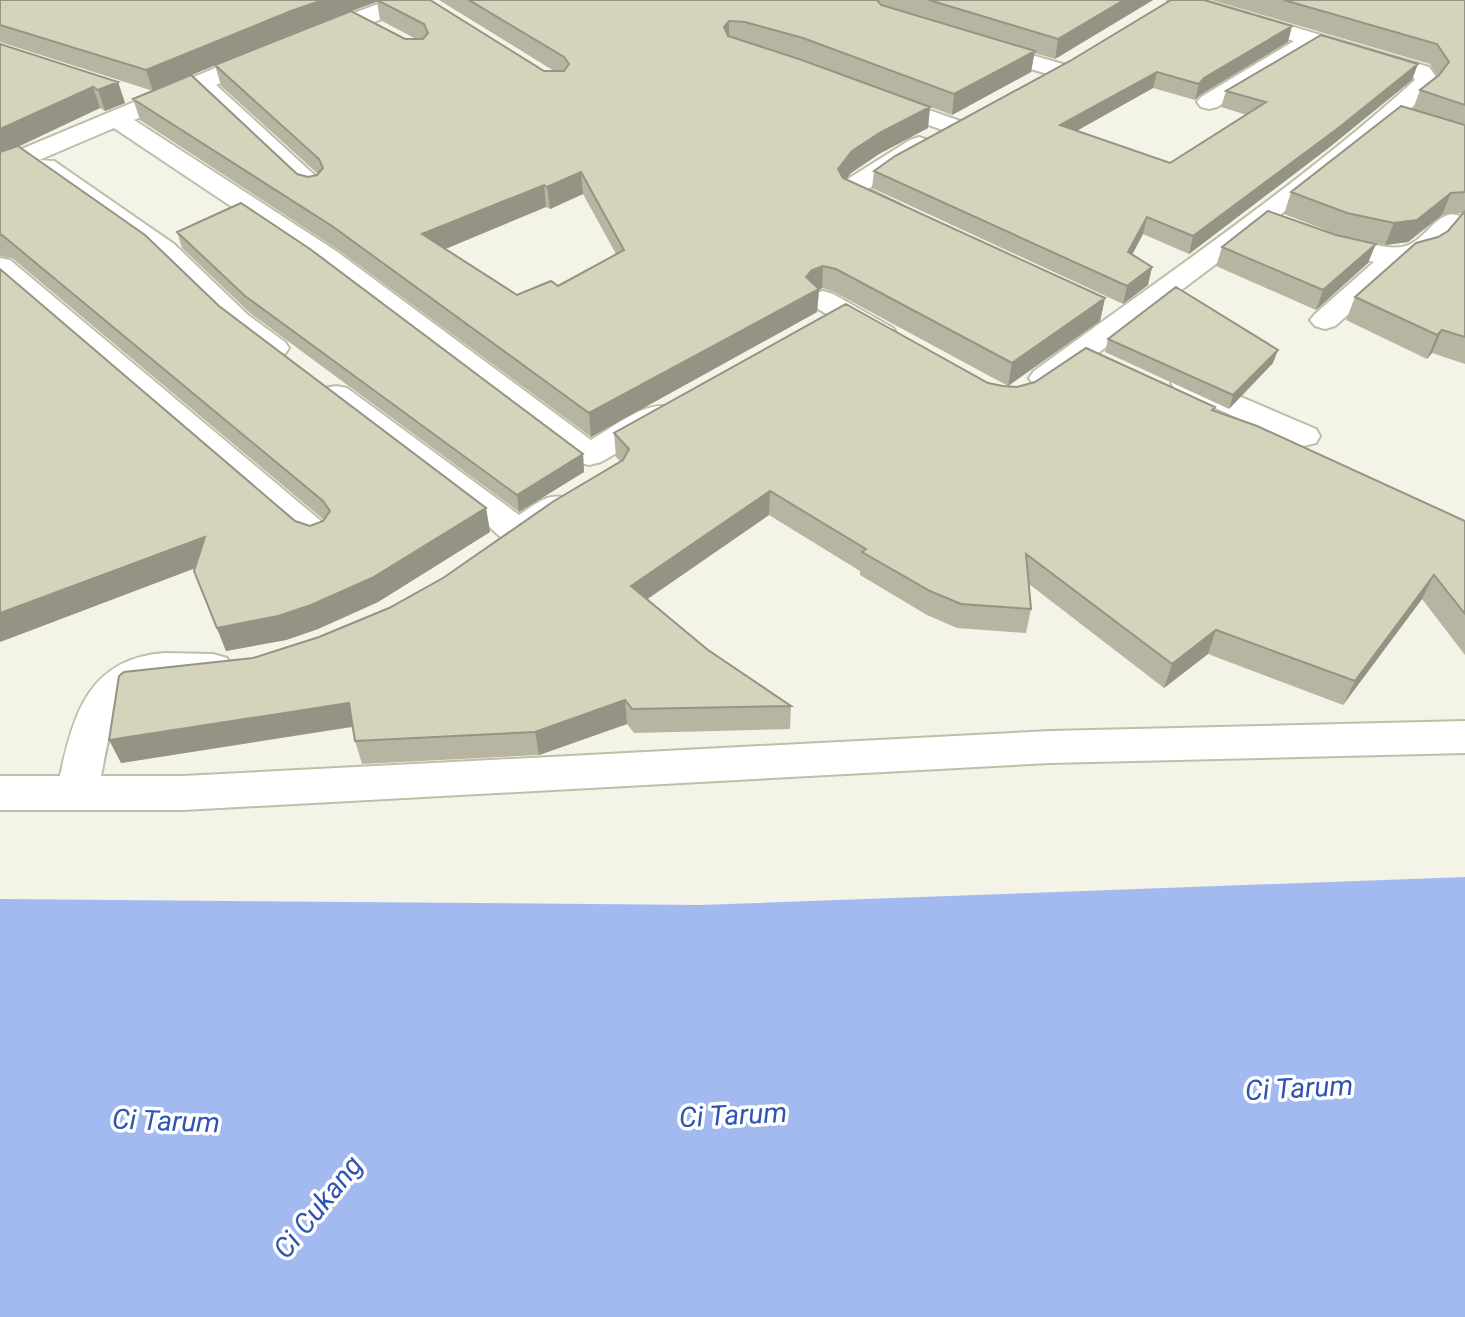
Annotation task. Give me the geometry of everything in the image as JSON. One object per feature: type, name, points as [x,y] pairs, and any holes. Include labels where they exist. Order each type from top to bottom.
[{"type":"street","points":[[0,167],[29,155],[121,106],[152,102],[355,19],[420,2]]},
{"type":"street","points":[[1025,391],[1100,354],[1113,314],[1261,217],[1402,119],[1427,80],[1421,72],[1172,2]]},
{"type":"street","points":[[355,19],[385,34]]},
{"type":"street","points":[[956,39],[1058,70]]},
{"type":"street","points":[[1209,102],[1311,41]]},
{"type":"street","points":[[1034,83],[1081,56]]},
{"type":"street","points":[[200,82],[313,188]]},
{"type":"street","points":[[861,93],[951,126]]},
{"type":"street","points":[[121,106],[326,257],[588,476]]},
{"type":"street","points":[[912,220],[852,192],[852,188],[975,114]]},
{"type":"street","points":[[29,155],[164,250],[238,321],[503,520],[517,534]]},
{"type":"street","points":[[1261,217],[1344,248],[1399,255],[1417,252],[1451,222]]},
{"type":"street","points":[[1325,320],[1399,255]]},
{"type":"street","points":[[0,266],[316,535]]},
{"type":"street","points":[[811,330],[833,306],[902,345]]},
{"type":"street","points":[[1155,379],[1309,450]]},
{"type":"street","points":[[484,556],[517,534],[683,402]]},
{"type":"street","points":[[77,792],[96,711],[109,692],[123,679],[131,674],[157,668],[248,667]]},
{"type":"street","points":[[0,793],[183,793],[1050,747],[1465,737]]},
{"type":"water","points":[[1465,877],[1465,1317],[0,1317],[0,899],[701,905]]},
{"type":"building","points":[[0,0],[323,0],[146,70],[0,25]]},
{"type":"building","points":[[377,0],[430,0],[544,71],[564,71],[569,64],[564,57],[469,0],[877,0],[881,5],[1035,51],[954,94],[803,38],[745,22],[729,21],[724,27],[728,36],[930,107],[881,132],[852,151],[838,169],[843,178],[1105,298],[1012,363],[836,269],[823,266],[812,270],[806,277],[819,289],[589,413],[332,226],[133,99],[191,75],[297,174],[308,177],[317,175],[323,168],[319,159],[215,65],[351,11],[405,39],[423,39],[428,33],[424,24]],"holes":[[[581,172],[624,250],[558,286],[551,281],[517,295],[422,234]]]},
{"type":"building","points":[[929,0],[1124,0],[1058,39]]},
{"type":"building","points":[[1171,0],[1204,0],[1292,26],[1204,78],[1199,84],[1157,72],[1060,125],[1170,163],[1266,102],[1226,91],[1321,35],[1418,64],[1337,129],[1193,236],[1147,217],[1128,252],[1152,267],[1127,286],[874,171],[895,156],[1070,61]]},
{"type":"building","points":[[1284,0],[1465,0],[1465,105],[1420,90],[1439,75],[1449,62],[1437,44]]},
{"type":"building","points":[[0,44],[118,82],[98,90],[93,87],[0,129]]},
{"type":"building","points":[[1401,106],[1465,125],[1465,192],[1451,193],[1417,220],[1394,223],[1347,213],[1291,192]]},
{"type":"building","points":[[18,146],[145,235],[219,306],[486,508],[372,578],[311,605],[278,616],[217,628],[194,571],[205,537],[0,613],[0,269],[295,521],[310,526],[323,521],[330,511],[323,501],[0,235],[0,152]]},
{"type":"building","points":[[241,203],[310,249],[583,454],[517,495],[245,296],[177,232]]},
{"type":"building","points":[[1268,211],[1336,235],[1376,244],[1323,290],[1222,247]]},
{"type":"building","points":[[1465,211],[1465,337],[1442,330],[1437,335],[1355,297],[1416,243],[1438,237],[1448,231]]},
{"type":"building","points":[[1176,287],[1278,350],[1233,395],[1108,339]]},
{"type":"building","points":[[846,304],[988,383],[1003,386],[1017,387],[1035,382],[1086,348],[1215,407],[1212,410],[1257,426],[1465,521],[1465,614],[1434,575],[1355,681],[1216,630],[1172,664],[1026,554],[1031,609],[961,604],[930,591],[862,552],[866,549],[770,491],[631,586],[708,650],[791,706],[632,709],[625,700],[535,732],[355,741],[349,703],[109,740],[119,676],[124,672],[253,658],[319,637],[389,608],[443,578],[554,501],[623,460],[629,449],[614,433]]},
{"type":"water label","name":"Ci Tarum","points":[[1299,1088]]},
{"type":"water label","name":"Ci Tarum","points":[[733,1115]]},
{"type":"water label","name":"Ci Tarum","points":[[166,1121]]},
{"type":"water label","name":"Ci Cukang","points":[[318,1207]]}]
